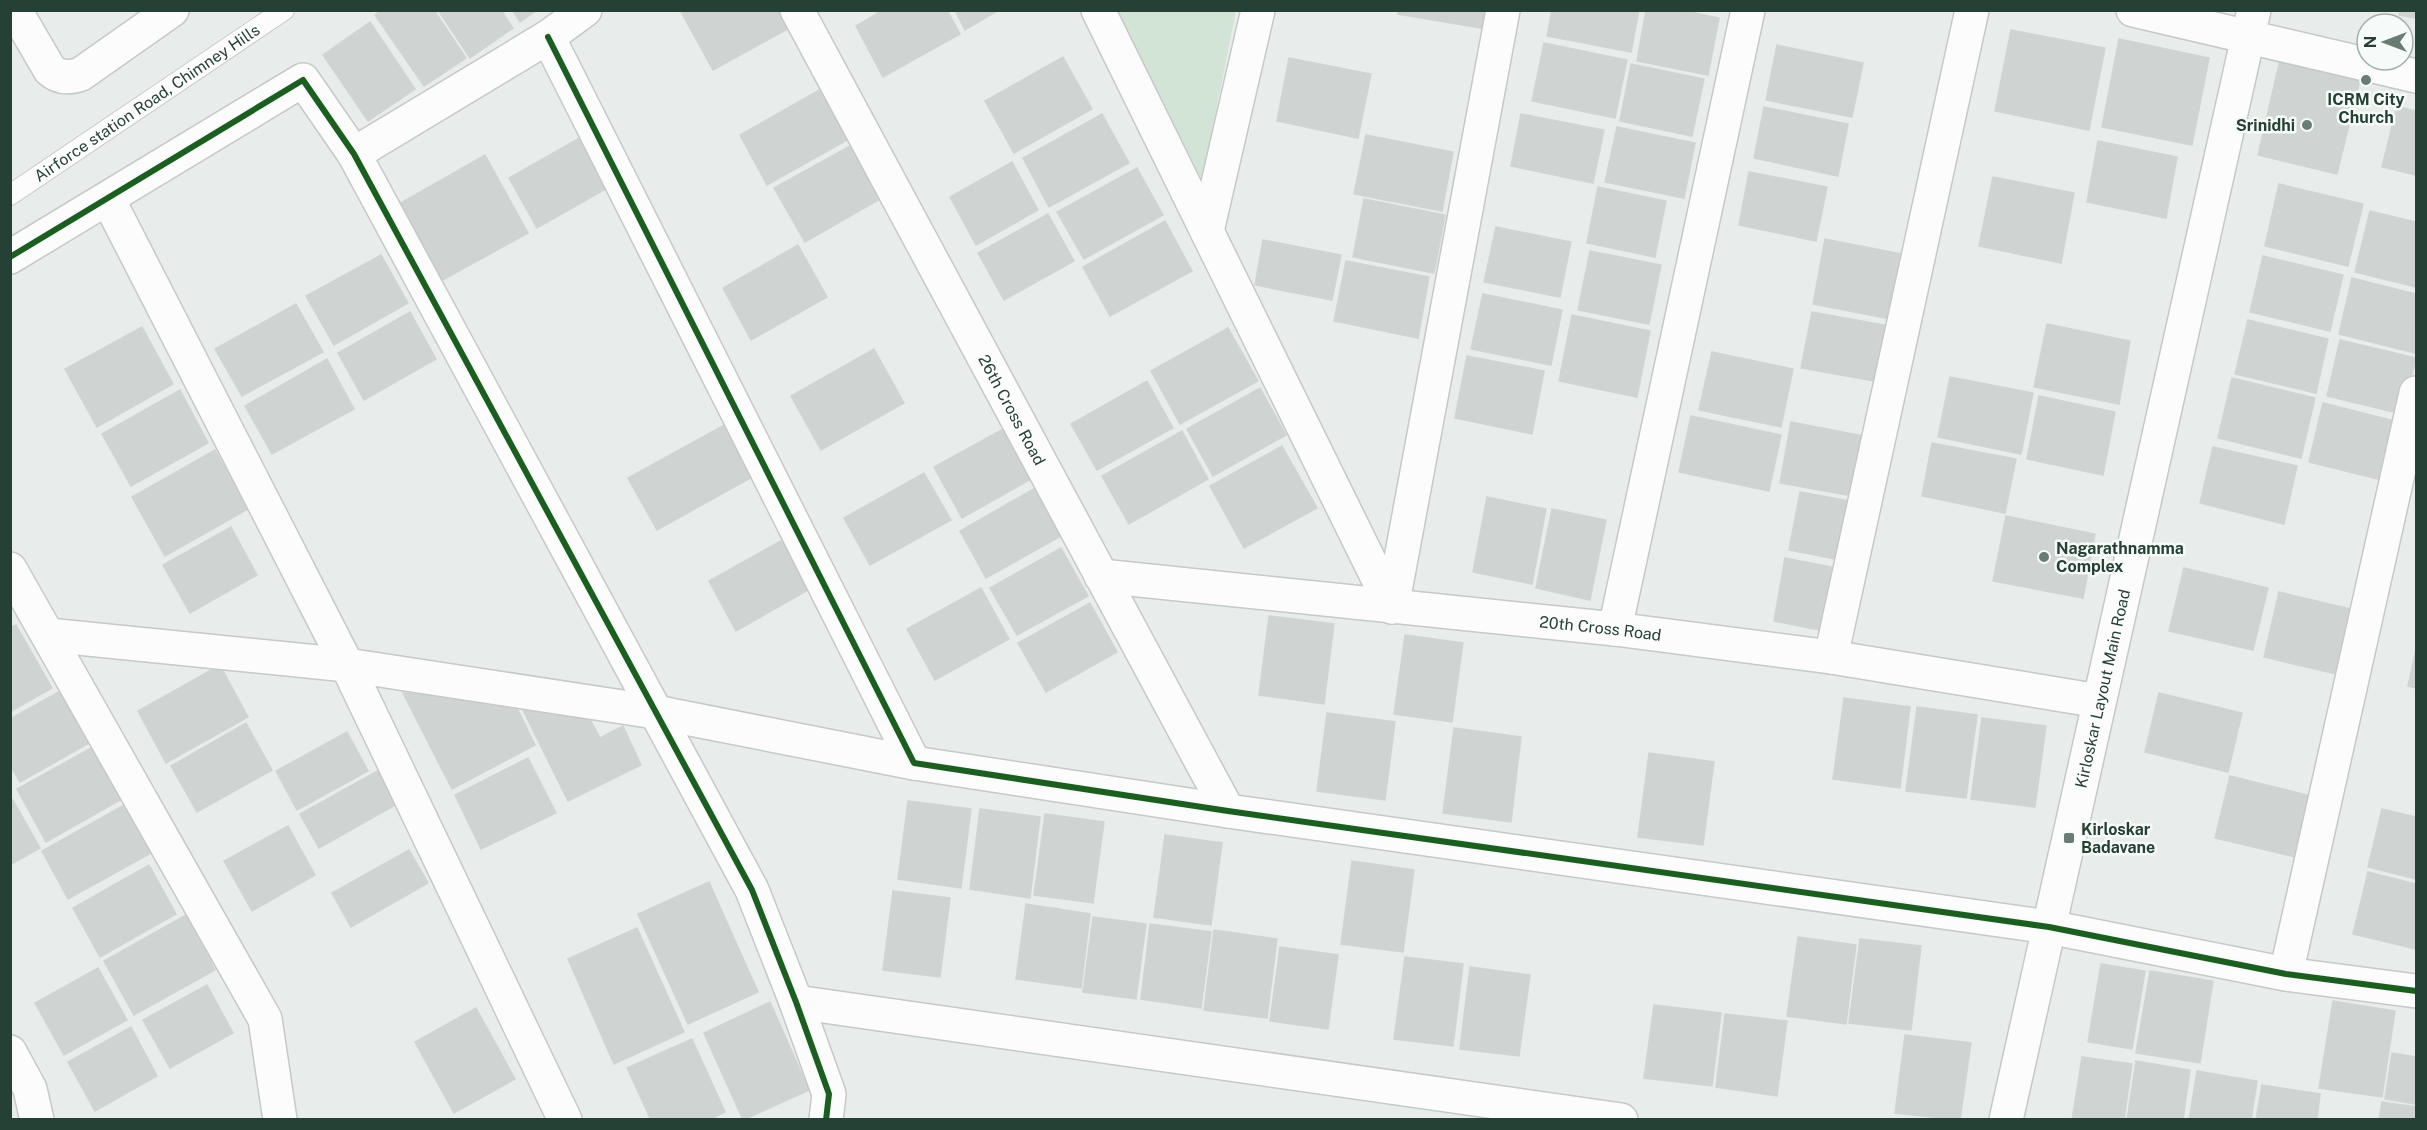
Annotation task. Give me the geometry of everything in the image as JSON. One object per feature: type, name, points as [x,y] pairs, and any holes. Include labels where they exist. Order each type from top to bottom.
[{"type":"street","points":[[15,10],[50,70],[56,75],[65,76],[81,74],[172,10]]},
{"type":"street","points":[[354,154],[548,37],[585,10]]},
{"type":"street","name":"26th Cross Road","points":[[797,10],[1228,811]]},
{"type":"street","points":[[1098,10],[1392,606]]},
{"type":"street","points":[[1208,231],[1258,10]]},
{"type":"street","points":[[1392,606],[1503,10]]},
{"type":"street","points":[[1615,629],[1748,10]]},
{"type":"street","points":[[1831,657],[1972,10]]},
{"type":"street","points":[[2133,10],[2251,24],[2416,76]]},
{"type":"street","name":"Kirloskar Layout Main Road","points":[[2006,1119],[2251,24]]},
{"type":"street","points":[[548,37],[914,764]]},
{"type":"street","points":[[10,257],[303,80],[354,154],[752,890],[829,1094],[826,1119]]},
{"type":"street","points":[[108,199],[347,665],[565,1119]]},
{"type":"street","points":[[2286,974],[2416,393]]},
{"type":"street","points":[[10,569],[266,1019],[280,1119]]},
{"type":"street","name":"20th Cross Road","points":[[1101,576],[1615,629],[1831,657],[2099,701]]},
{"type":"street","points":[[48,635],[347,665],[655,712],[914,764],[1228,811],[2049,927],[2286,974],[2416,991]]},
{"type":"street","points":[[796,1002],[1621,1119]]},
{"type":"street","points":[[10,1052],[30,1089],[37,1119]]},
{"type":"lane","name":"Airforce station Road, Chimney Hills","points":[[10,195],[284,10]]},
{"type":"green space","points":[[1118,11],[1236,11],[1202,180]]},
{"type":"building","points":[[382,10],[434,10],[466,58],[424,86],[375,15]]},
{"type":"building","points":[[438,10],[501,10],[513,28],[470,58]]},
{"type":"building","points":[[512,10],[537,10],[520,22]]},
{"type":"building","points":[[680,10],[785,10],[793,26],[713,70]]},
{"type":"building","points":[[883,10],[947,10],[960,34],[883,77],[856,26]]},
{"type":"building","points":[[955,10],[999,10],[965,30]]},
{"type":"building","points":[[1398,10],[1489,10],[1486,29],[1398,14]]},
{"type":"building","points":[[1552,10],[1639,10],[1631,52],[1547,36]]},
{"type":"building","points":[[1646,10],[1681,10],[1719,18],[1708,75],[1637,61]]},
{"type":"building","points":[[2400,10],[2416,10],[2416,18],[2415,12],[2400,12]]},
{"type":"building","points":[[370,22],[415,89],[368,121],[323,55]]},
{"type":"building","points":[[2011,30],[2105,48],[2089,130],[1995,111]]},
{"type":"building","points":[[2119,39],[2209,58],[2192,145],[2102,127]]},
{"type":"building","points":[[1544,43],[1627,60],[1615,118],[1532,101]]},
{"type":"building","points":[[1777,45],[1863,63],[1852,117],[1766,100]]},
{"type":"building","points":[[1063,57],[1092,109],[1014,153],[985,101]]},
{"type":"building","points":[[1289,58],[1371,74],[1358,138],[1277,121]]},
{"type":"building","name":"Srinidhi","points":[[2280,60],[2360,80],[2337,174],[2258,155]]},
{"type":"building","points":[[1631,64],[1704,79],[1692,136],[1620,121]]},
{"type":"building","points":[[821,89],[849,139],[767,185],[740,135]]},
{"type":"building","points":[[2397,106],[2416,111],[2416,175],[2382,167]]},
{"type":"building","points":[[1764,107],[1848,124],[1838,176],[1754,158]]},
{"type":"building","points":[[1102,114],[1129,163],[1049,207],[1023,158]]},
{"type":"building","points":[[1521,114],[1604,130],[1593,183],[1511,166]]},
{"type":"building","points":[[1617,127],[1695,143],[1684,198],[1605,182]]},
{"type":"building","points":[[1366,135],[1453,152],[1442,211],[1354,194]]},
{"type":"building","points":[[583,136],[611,186],[537,228],[509,178]]},
{"type":"building","points":[[2098,141],[2177,157],[2166,218],[2087,202]]},
{"type":"building","points":[[850,146],[880,199],[805,242],[774,188]]},
{"type":"building","points":[[485,155],[528,233],[441,281],[399,204]]},
{"type":"building","points":[[1012,162],[1038,210],[976,245],[950,197]]},
{"type":"building","points":[[1137,168],[1163,215],[1084,259],[1057,212]]},
{"type":"building","points":[[1749,172],[1827,187],[1816,241],[1739,225]]},
{"type":"building","points":[[1993,177],[2074,193],[2061,263],[1979,246]]},
{"type":"building","points":[[2279,184],[2363,204],[2348,266],[2265,246]]},
{"type":"building","points":[[1598,187],[1666,201],[1655,257],[1587,243]]},
{"type":"building","points":[[1364,199],[1445,215],[1434,273],[1353,257]]},
{"type":"building","points":[[2370,211],[2416,222],[2416,287],[2355,272]]},
{"type":"building","points":[[1048,214],[1074,261],[1004,300],[978,253]]},
{"type":"building","points":[[1165,221],[1192,271],[1110,316],[1083,267]]},
{"type":"building","points":[[1496,227],[1571,242],[1560,297],[1484,282]]},
{"type":"building","points":[[1825,239],[1907,255],[1896,320],[1813,304]]},
{"type":"building","points":[[1263,240],[1341,255],[1332,300],[1255,285]]},
{"type":"building","points":[[798,245],[827,297],[751,340],[723,288]]},
{"type":"building","points":[[1590,251],[1661,265],[1649,324],[1578,310]]},
{"type":"building","points":[[381,255],[408,303],[334,345],[306,296]]},
{"type":"building","points":[[2263,256],[2343,275],[2330,331],[2250,312]]},
{"type":"building","points":[[1346,261],[1429,277],[1418,338],[1334,321]]},
{"type":"building","points":[[2352,278],[2416,294],[2415,353],[2339,334]]},
{"type":"building","points":[[1483,294],[1562,310],[1551,365],[1471,349]]},
{"type":"building","points":[[296,304],[323,352],[242,396],[215,349]]},
{"type":"building","points":[[410,312],[436,359],[364,400],[338,353]]},
{"type":"building","points":[[1812,312],[1890,326],[1879,382],[1801,368]]},
{"type":"building","points":[[1572,315],[1650,331],[1637,397],[1559,381]]},
{"type":"building","points":[[2248,320],[2328,339],[2316,393],[2235,374]]},
{"type":"building","points":[[2047,324],[2130,341],[2119,404],[2034,387]]},
{"type":"building","points":[[142,327],[173,384],[97,427],[65,369]]},
{"type":"building","points":[[1228,328],[1258,381],[1180,424],[1151,371]]},
{"type":"building","points":[[2340,340],[2416,358],[2402,414],[2327,396]]},
{"type":"building","points":[[874,349],[904,403],[821,450],[791,396]]},
{"type":"building","points":[[1712,352],[1793,369],[1781,427],[1699,410]]},
{"type":"building","points":[[1467,356],[1544,371],[1532,434],[1455,418]]},
{"type":"building","points":[[327,359],[354,409],[272,454],[245,406]]},
{"type":"building","points":[[1950,377],[2033,393],[2021,454],[1938,437]]},
{"type":"building","points":[[2232,378],[2315,398],[2301,458],[2218,438]]},
{"type":"building","points":[[1147,381],[1173,428],[1097,470],[1071,424]]},
{"type":"building","points":[[1260,388],[1286,435],[1213,476],[1187,429]]},
{"type":"building","points":[[180,390],[208,443],[131,486],[102,434]]},
{"type":"building","points":[[2039,396],[2115,412],[2103,475],[2027,459]]},
{"type":"building","points":[[2323,403],[2395,421],[2382,480],[2309,462]]},
{"type":"building","points":[[1691,416],[1781,435],[1769,491],[1679,472]]},
{"type":"building","points":[[1791,422],[1869,437],[1857,497],[1780,483]]},
{"type":"building","points":[[728,423],[756,475],[657,530],[628,478]]},
{"type":"building","points":[[1005,428],[1033,478],[962,518],[934,467]]},
{"type":"building","points":[[1182,431],[1208,479],[1129,524],[1102,476]]},
{"type":"building","points":[[1932,443],[2016,459],[2005,513],[1922,496]]},
{"type":"building","points":[[1282,446],[1317,508],[1244,548],[1210,486]]},
{"type":"building","points":[[2213,447],[2297,466],[2284,524],[2200,503]]},
{"type":"building","points":[[215,450],[248,509],[165,556],[132,497]]},
{"type":"building","points":[[924,473],[951,520],[870,565],[844,518]]},
{"type":"building","points":[[1037,487],[1063,535],[986,578],[960,531]]},
{"type":"building","points":[[1800,492],[1856,502],[1846,561],[1789,550]]},
{"type":"building","points":[[1487,497],[1546,509],[1532,584],[1473,572]]},
{"type":"building","points":[[1552,509],[1606,520],[1590,600],[1536,588]]},
{"type":"building","name":"Nagarathnamma Complex","points":[[2006,516],[2095,534],[2083,598],[1993,581]]},
{"type":"building","points":[[231,527],[257,575],[190,613],[163,565]]},
{"type":"building","points":[[788,537],[815,586],[736,631],[709,581]]},
{"type":"building","points":[[1061,548],[1088,596],[1017,635],[990,588]]},
{"type":"building","points":[[1785,558],[1842,569],[1830,632],[1774,621]]},
{"type":"building","points":[[2184,568],[2268,588],[2253,650],[2169,631]]},
{"type":"building","points":[[981,588],[1009,639],[935,680],[907,629]]},
{"type":"building","points":[[2279,592],[2355,610],[2341,675],[2264,657]]},
{"type":"building","points":[[1090,603],[1117,652],[1046,692],[1018,643]]},
{"type":"building","points":[[1269,616],[1334,624],[1324,704],[1259,695]]},
{"type":"building","points":[[16,625],[52,688],[10,712],[10,628]]},
{"type":"building","points":[[1405,635],[1463,643],[1452,722],[1394,714]]},
{"type":"building","points":[[2416,650],[2416,688],[2408,686]]},
{"type":"building","points":[[220,665],[248,717],[166,763],[138,711]]},
{"type":"building","points":[[62,690],[91,742],[20,782],[10,765],[10,719]]},
{"type":"building","points":[[403,693],[511,696],[535,745],[452,789]]},
{"type":"building","points":[[2159,693],[2242,713],[2228,772],[2145,752]]},
{"type":"building","points":[[1844,698],[1910,707],[1900,788],[1833,779]]},
{"type":"building","points":[[521,706],[583,706],[600,738],[623,726],[641,765],[568,801]]},
{"type":"building","points":[[1917,707],[1977,715],[1966,798],[1906,791]]},
{"type":"building","points":[[1327,713],[1395,722],[1385,800],[1317,791]]},
{"type":"building","points":[[1982,718],[2046,726],[2035,807],[1971,799]]},
{"type":"building","points":[[246,723],[272,770],[197,812],[171,766]]},
{"type":"building","points":[[1454,728],[1521,737],[1511,822],[1443,813]]},
{"type":"building","points":[[347,732],[368,771],[297,810],[276,771]]},
{"type":"building","points":[[93,747],[122,799],[46,842],[17,789]]},
{"type":"building","points":[[1649,753],[1714,762],[1703,845],[1638,837]]},
{"type":"building","points":[[528,758],[556,813],[481,849],[455,795]]},
{"type":"building","points":[[381,769],[399,803],[319,848],[300,814]]},
{"type":"building","points":[[2230,776],[2319,798],[2304,859],[2215,838]]},
{"type":"building","points":[[13,800],[40,848],[10,865],[10,801]]},
{"type":"building","points":[[908,801],[971,809],[961,888],[898,879]]},
{"type":"building","points":[[126,804],[153,852],[68,899],[42,851]]},
{"type":"building","points":[[980,809],[1040,817],[1030,898],[970,889]]},
{"type":"building","points":[[2382,809],[2416,817],[2416,879],[2368,867]]},
{"type":"building","points":[[1045,814],[1104,822],[1093,903],[1034,895]]},
{"type":"building","points":[[288,826],[315,875],[252,911],[224,861]]},
{"type":"building","points":[[1165,835],[1222,843],[1211,925],[1154,917]]},
{"type":"building","points":[[409,850],[428,883],[351,927],[332,893]]},
{"type":"building","points":[[1352,861],[1414,870],[1403,952],[1341,944]]},
{"type":"building","points":[[149,865],[176,914],[100,957],[73,908]]},
{"type":"building","points":[[2368,872],[2416,884],[2416,949],[2353,934]]},
{"type":"building","points":[[709,882],[758,992],[688,1024],[638,914]]},
{"type":"building","points":[[893,891],[950,898],[940,977],[883,970]]},
{"type":"building","points":[[1026,904],[1090,914],[1081,988],[1016,979]]},
{"type":"building","points":[[186,915],[215,970],[134,1015],[104,961]]},
{"type":"building","points":[[1093,917],[1146,924],[1136,999],[1083,992]]},
{"type":"building","points":[[1150,924],[1211,932],[1201,1008],[1141,999]]},
{"type":"building","points":[[637,928],[684,1032],[614,1064],[568,959]]},
{"type":"building","points":[[1214,930],[1277,939],[1267,1018],[1204,1010]]},
{"type":"building","points":[[1798,937],[1856,945],[1846,1024],[1787,1016]]},
{"type":"building","points":[[1860,939],[1921,946],[1911,1030],[1849,1023]]},
{"type":"building","points":[[1280,947],[1338,955],[1328,1029],[1270,1021]]},
{"type":"building","points":[[1405,957],[1463,964],[1453,1046],[1394,1039]]},
{"type":"building","points":[[2101,964],[2145,971],[2132,1049],[2088,1042]]},
{"type":"building","points":[[1470,967],[1530,975],[1519,1056],[1460,1049]]},
{"type":"building","points":[[98,968],[127,1020],[64,1055],[35,1003]]},
{"type":"building","points":[[2150,971],[2213,981],[2200,1063],[2136,1053]]},
{"type":"building","points":[[207,985],[233,1033],[170,1068],[143,1020]]},
{"type":"building","points":[[2333,1001],[2395,1011],[2382,1097],[2319,1088]]},
{"type":"building","points":[[770,1002],[809,1090],[743,1120],[704,1033]]},
{"type":"building","points":[[1654,1005],[1721,1013],[1712,1086],[1644,1078]]},
{"type":"building","points":[[476,1008],[515,1079],[454,1113],[415,1042]]},
{"type":"building","points":[[1725,1014],[1787,1021],[1777,1096],[1716,1087]]},
{"type":"building","points":[[131,1027],[157,1076],[95,1111],[68,1062]]},
{"type":"building","points":[[1905,1035],[1971,1043],[1960,1120],[1895,1113]]},
{"type":"building","points":[[692,1039],[725,1112],[709,1120],[651,1120],[627,1068]]},
{"type":"building","points":[[2392,1053],[2416,1057],[2416,1104],[2385,1099]]},
{"type":"building","points":[[2082,1057],[2132,1064],[2124,1120],[2072,1120]]},
{"type":"building","points":[[2136,1061],[2190,1070],[2183,1120],[2127,1120]]},
{"type":"building","points":[[2197,1071],[2257,1081],[2251,1120],[2189,1120]]},
{"type":"building","points":[[2262,1085],[2320,1094],[2317,1120],[2256,1120]]},
{"type":"building","points":[[2382,1102],[2416,1107],[2416,1120],[2379,1120]]},
{"type":"cycle path","points":[[548,37],[914,763],[1228,811],[2049,927],[2286,974],[2416,991]]},
{"type":"cycle path","points":[[10,257],[303,80],[354,154],[752,890],[829,1094],[826,1120]]},
{"type":"place","name":"ICRM City Church","points":[[2366,80]]},
{"type":"place","name":"Srinidhi","points":[[2307,125]]},
{"type":"place","name":"Nagarathnamma Complex","points":[[2044,557]]},
{"type":"place","name":"Kirloskar Badavane","points":[[2069,838]]}]
